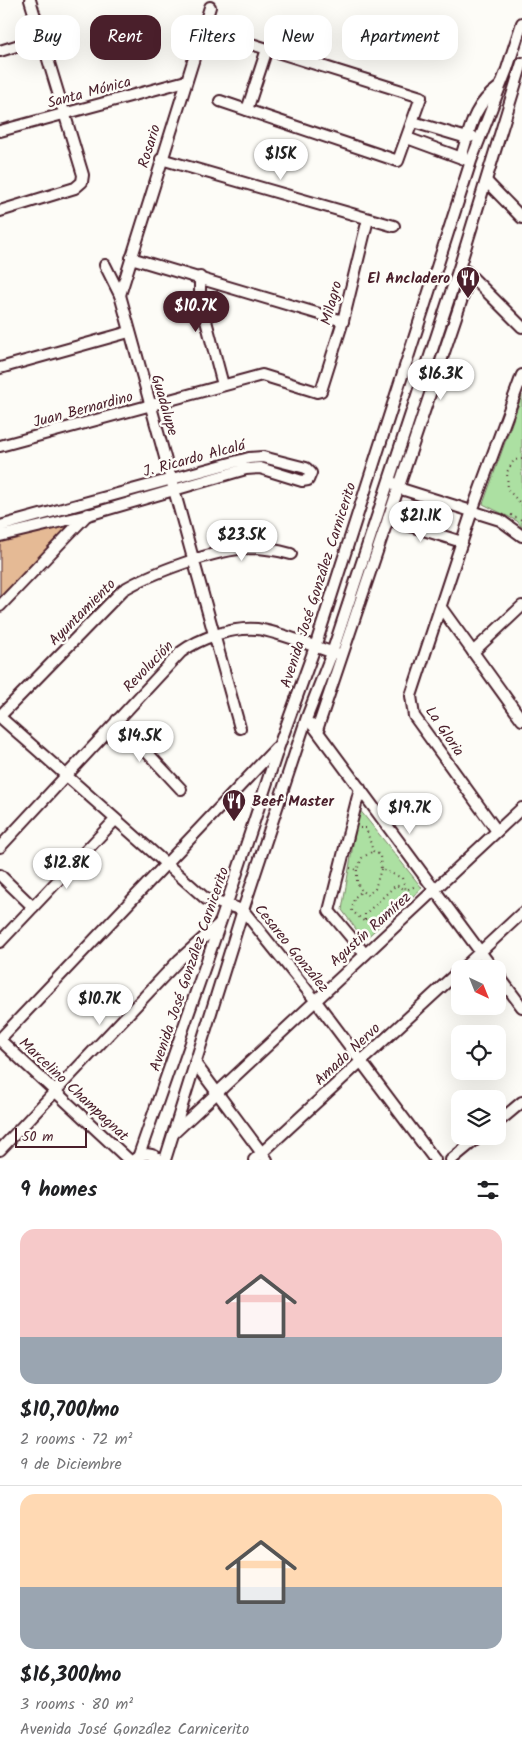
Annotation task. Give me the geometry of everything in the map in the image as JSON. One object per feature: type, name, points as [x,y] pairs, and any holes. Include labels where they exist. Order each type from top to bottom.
[{"type":"street","points":[[30,0],[35,15]]},
{"type":"street","name":"Rosario","points":[[120,295],[210,7]]},
{"type":"street","name":"Avenida José González Carnicerito","points":[[136,1158],[220,924],[278,746],[315,647],[466,159],[482,130],[498,87],[507,70],[522,23]]},
{"type":"street","points":[[0,51],[15,46]]},
{"type":"street","points":[[0,211],[75,188],[82,182],[83,175],[49,60]]},
{"type":"street","points":[[247,110],[264,60]]},
{"type":"street","points":[[220,101],[398,162],[421,97],[303,60]]},
{"type":"street","name":"Avenida José González Carnicerito","points":[[165,1160],[306,716],[332,652],[390,478],[520,81],[522,64]]},
{"type":"street","points":[[507,70],[520,81]]},
{"type":"street","name":"Santa Mónica","points":[[0,131],[186,81]]},
{"type":"street","points":[[407,138],[466,159],[467,138],[476,110],[484,98],[498,87]]},
{"type":"street","points":[[413,122],[467,138],[482,130]]},
{"type":"street","points":[[161,159],[394,226]]},
{"type":"street","points":[[487,182],[522,218]]},
{"type":"street","name":"Milagro","points":[[317,392],[323,387],[368,219]]},
{"type":"street","points":[[131,258],[200,276],[342,321]]},
{"type":"street","name":"Guadalupe","points":[[105,265],[120,295],[240,728]]},
{"type":"street","points":[[460,265],[522,327]]},
{"type":"street","points":[[317,730],[470,274]]},
{"type":"street","points":[[200,276],[200,298],[223,385]]},
{"type":"street","points":[[0,368],[129,332]]},
{"type":"street","name":"Juan Bernardino","points":[[0,446],[150,407],[262,375],[317,392]]},
{"type":"street","points":[[521,714],[442,609],[472,511],[522,375]]},
{"type":"street","name":"J. Ricardo Alcalá","points":[[0,526],[100,499],[172,485],[246,469],[260,468],[302,481],[308,480],[311,473],[306,468],[263,457],[228,462],[172,485],[88,515],[0,536]]},
{"type":"street","points":[[390,478],[398,488],[500,520],[522,536]]},
{"type":"street","points":[[0,606],[88,515],[100,499]]},
{"type":"street","points":[[388,519],[462,542]]},
{"type":"street","name":"Ayuntamiento","points":[[0,716],[123,590],[140,580],[229,551],[248,548],[278,550],[291,554]]},
{"type":"street","points":[[473,652],[522,606]]},
{"type":"street","name":"La Gloria","points":[[442,609],[411,696],[411,706],[414,716],[497,831]]},
{"type":"street","name":"Revolución","points":[[0,848],[65,775],[181,652],[190,645],[239,629],[258,629],[342,656]]},
{"type":"street","name":"Cesareo González","points":[[0,716],[114,820],[206,899],[243,910],[315,1000],[435,1160]]},
{"type":"street","points":[[306,716],[486,960]]},
{"type":"street","points":[[118,720],[181,789]]},
{"type":"street","points":[[0,1039],[278,746]]},
{"type":"street","points":[[360,788],[329,911],[365,954]]},
{"type":"street","name":"Agustín Ramírez","points":[[173,1135],[522,808]]},
{"type":"street","points":[[0,942],[114,820]]},
{"type":"street","points":[[0,875],[33,907]]},
{"type":"street","name":"Amado Nervo","points":[[471,960],[522,913]]},
{"type":"street","points":[[0,1150],[179,960],[220,924]]},
{"type":"street","name":"Amado Nervo","points":[[261,1158],[361,1061],[451,978]]},
{"type":"street","points":[[506,985],[522,1007]]},
{"type":"street","name":"Marcelino Champagnat","points":[[0,1039],[128,1160]]},
{"type":"street","points":[[195,1063],[261,1158]]},
{"type":"street","points":[[506,1115],[522,1102]]},
{"type":"street","points":[[451,1160],[469,1145]]},
{"type":"street","points":[[136,1158],[153,1155],[160,1160]]},
{"type":"path","points":[[522,459],[514,460],[507,472],[508,490],[522,505]]},
{"type":"path","points":[[506,513],[522,520]]},
{"type":"path","points":[[356,828],[366,828],[373,851],[380,855],[381,868],[374,889],[367,895],[362,892],[357,883],[358,870],[362,858],[373,851]]},
{"type":"path","points":[[351,860],[349,868],[358,870]]},
{"type":"path","points":[[381,868],[402,878],[406,890]]},
{"type":"path","points":[[362,892],[354,898],[352,911],[366,922],[364,914],[396,884],[406,890]]},
{"type":"path","points":[[406,890],[416,886]]},
{"type":"green space","points":[[522,395],[522,527],[517,521],[483,504]]},
{"type":"green space","points":[[359,809],[422,888],[364,940],[342,910]]},
{"type":"building","points":[[83,518],[0,600],[0,539]]},
{"type":"place","name":"El Ancladero","points":[[468,299]]},
{"type":"place","name":"Beef Master","points":[[234,822]]}]
